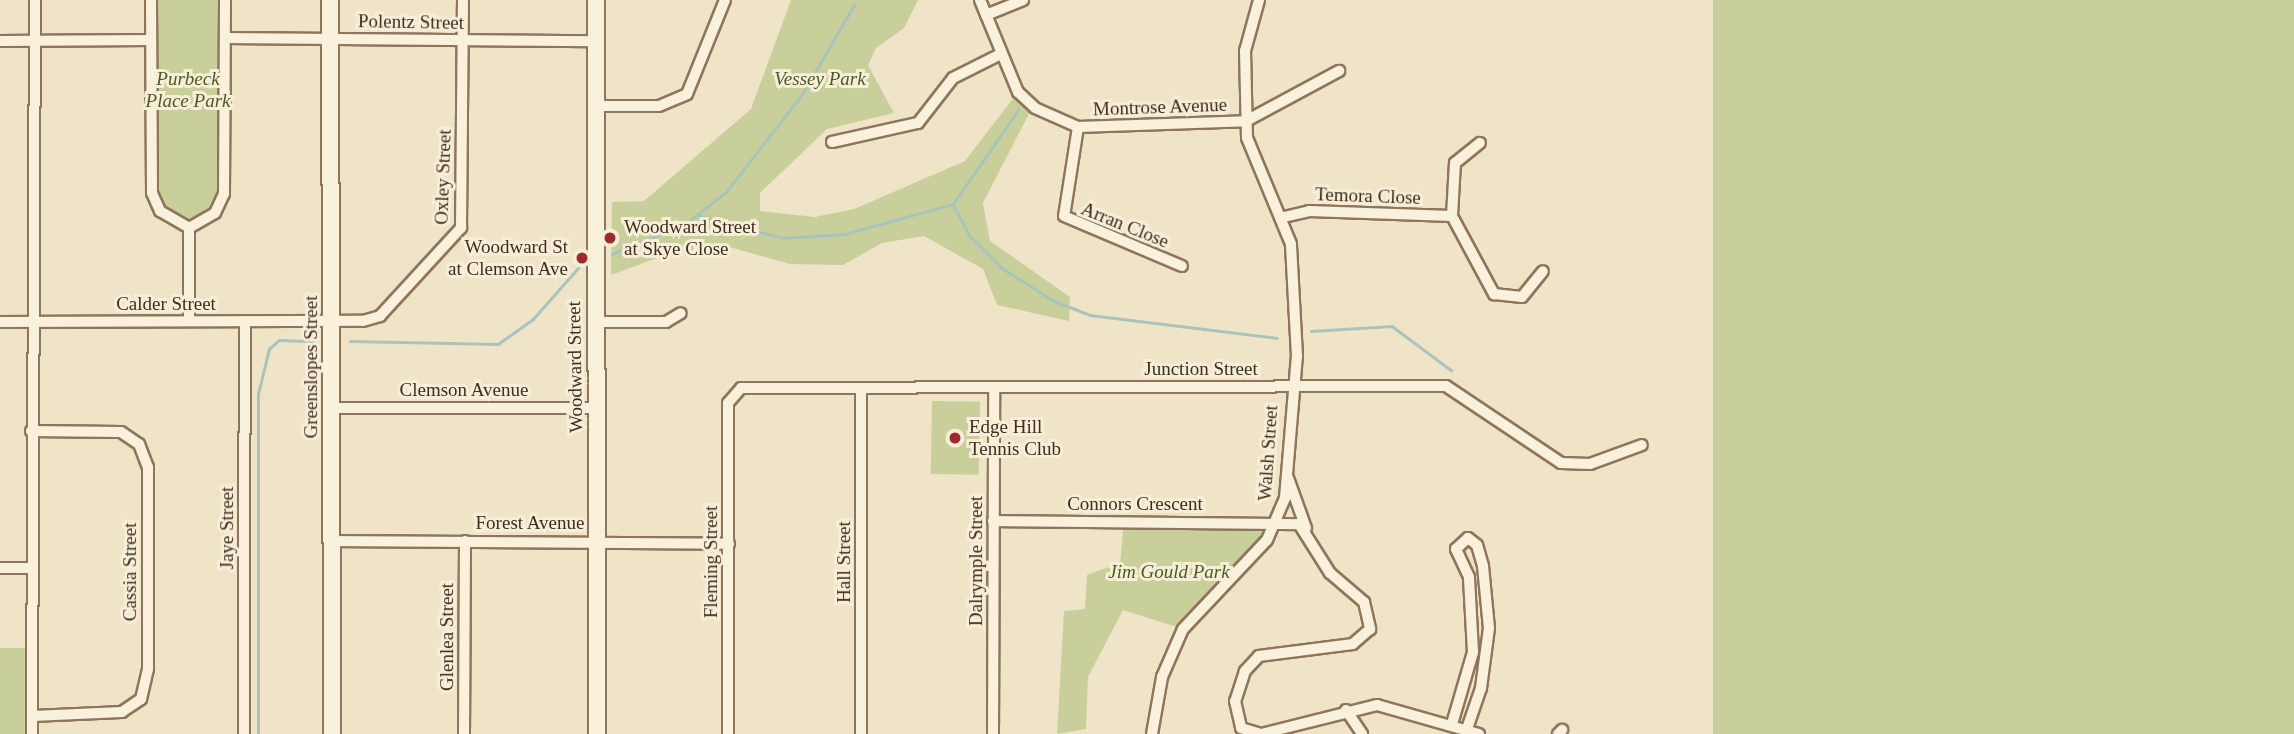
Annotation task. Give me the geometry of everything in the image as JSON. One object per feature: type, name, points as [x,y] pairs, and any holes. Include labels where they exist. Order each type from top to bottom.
[{"type":"street","points":[[33,734],[31,322],[35,0]]},
{"type":"street","points":[[150,0],[152,193],[160,211],[189,228]]},
{"type":"street","points":[[189,228],[215,213],[224,194],[225,0]]},
{"type":"street","name":"Greenslopes Street","points":[[330,0],[332,734]]},
{"type":"street","name":"Oxley Street","points":[[331,321],[380,316],[456,239],[463,216],[463,0]]},
{"type":"street","name":"Woodward Street","points":[[596,0],[597,734]]},
{"type":"street","points":[[596,106],[659,106],[687,93],[725,0]]},
{"type":"street","name":"Montrose Avenue","points":[[980,0],[1018,92],[1035,108],[1078,127],[1246,121]]},
{"type":"street","points":[[986,15],[1023,0]]},
{"type":"street","points":[[1259,0],[1245,51],[1246,121],[1251,152],[1284,216]]},
{"type":"street","name":"Polentz Street","points":[[225,38],[596,41]]},
{"type":"street","points":[[0,41],[150,40]]},
{"type":"street","points":[[832,142],[918,123],[953,78],[1001,54]]},
{"type":"street","points":[[1246,121],[1339,71]]},
{"type":"street","name":"Arran Close","points":[[1078,127],[1064,216],[1182,266]]},
{"type":"street","points":[[1480,143],[1455,163],[1452,215],[1494,294],[1522,297],[1543,271]]},
{"type":"street","name":"Temora Close","points":[[1284,216],[1309,211],[1452,215]]},
{"type":"street","name":"Walsh Street","points":[[1152,734],[1162,677],[1183,629],[1276,522],[1287,475],[1292,385],[1297,356],[1284,216]]},
{"type":"street","points":[[189,228],[189,321]]},
{"type":"street","points":[[597,322],[666,322],[681,313]]},
{"type":"street","name":"Jaye Street","points":[[244,734],[245,321]]},
{"type":"street","name":"Calder Street","points":[[0,322],[331,321]]},
{"type":"street","name":"Junction Street","points":[[733,392],[993,387],[1446,386],[1546,456],[1574,466],[1642,445]]},
{"type":"street","name":"Dalrymple Street","points":[[993,387],[993,734]]},
{"type":"street","name":"Hall Street","points":[[861,391],[861,734]]},
{"type":"street","name":"Fleming Street","points":[[728,734],[728,403],[733,392]]},
{"type":"street","name":"Clemson Avenue","points":[[332,408],[597,408]]},
{"type":"street","name":"Cassia Street","points":[[31,431],[121,432],[139,444],[148,467],[148,669],[141,699],[122,712],[33,716]]},
{"type":"street","points":[[1287,475],[1306,527],[1326,568],[1364,602],[1370,629],[1353,643],[1259,656],[1242,679],[1235,715],[1241,728],[1261,734],[1346,710],[1386,706],[1479,734]]},
{"type":"street","name":"Connors Crescent","points":[[993,522],[1276,522],[1306,527]]},
{"type":"street","points":[[1452,724],[1473,652],[1469,577],[1456,550],[1468,538],[1477,545],[1483,566],[1489,628],[1481,688],[1467,729]]},
{"type":"street","name":"Forest Avenue","points":[[332,541],[729,544]]},
{"type":"street","name":"Glenlea Street","points":[[464,734],[465,541]]},
{"type":"street","points":[[0,568],[31,568]]},
{"type":"street","points":[[1346,710],[1362,734]]},
{"type":"green space","name":"Purbeck Place Park","points":[[155,0],[220,0],[219,190],[211,209],[191,220],[175,217],[157,194]]},
{"type":"green space","name":"Vessey Park","points":[[791,0],[918,0],[904,28],[876,48],[868,65],[894,113],[827,129],[760,193],[760,211],[815,217],[854,209],[965,161],[1018,92],[1033,106],[983,203],[990,241],[1070,297],[1069,321],[997,305],[983,269],[924,236],[882,243],[843,265],[790,264],[729,247],[673,252],[611,275],[612,202],[644,201],[751,109]]},
{"type":"green space","points":[[1713,0],[2294,0],[2294,734],[1713,734]]},
{"type":"green space","name":"Edge Hill Tennis Club","points":[[932,401],[980,402],[979,475],[931,474]]},
{"type":"green space","name":"Jim Gould Park","points":[[1124,521],[1259,522],[1267,540],[1183,629],[1123,610],[1088,677],[1086,729],[1057,734],[1064,611],[1085,609],[1087,575],[1120,563]]},
{"type":"green space","points":[[0,648],[32,648],[32,734],[0,734]]},
{"type":"waterway","points":[[612,254],[684,225],[726,192],[803,93],[854,5]]},
{"type":"waterway","points":[[697,215],[783,238],[845,234],[953,204],[1018,110]]},
{"type":"waterway","points":[[953,204],[970,236],[1002,268],[1052,300],[1090,315],[1277,338]]},
{"type":"waterway","points":[[350,341],[498,344],[533,319],[579,267]]},
{"type":"waterway","points":[[1311,331],[1392,326],[1451,370]]},
{"type":"waterway","points":[[258,734],[258,394],[269,349],[279,340],[313,341]]},
{"type":"place","name":"Woodward Street at Skye Close","points":[[610,238]]},
{"type":"place","name":"Woodward St at Clemson Ave","points":[[582,258]]},
{"type":"place","name":"Edge Hill Tennis Club","points":[[955,438]]}]
